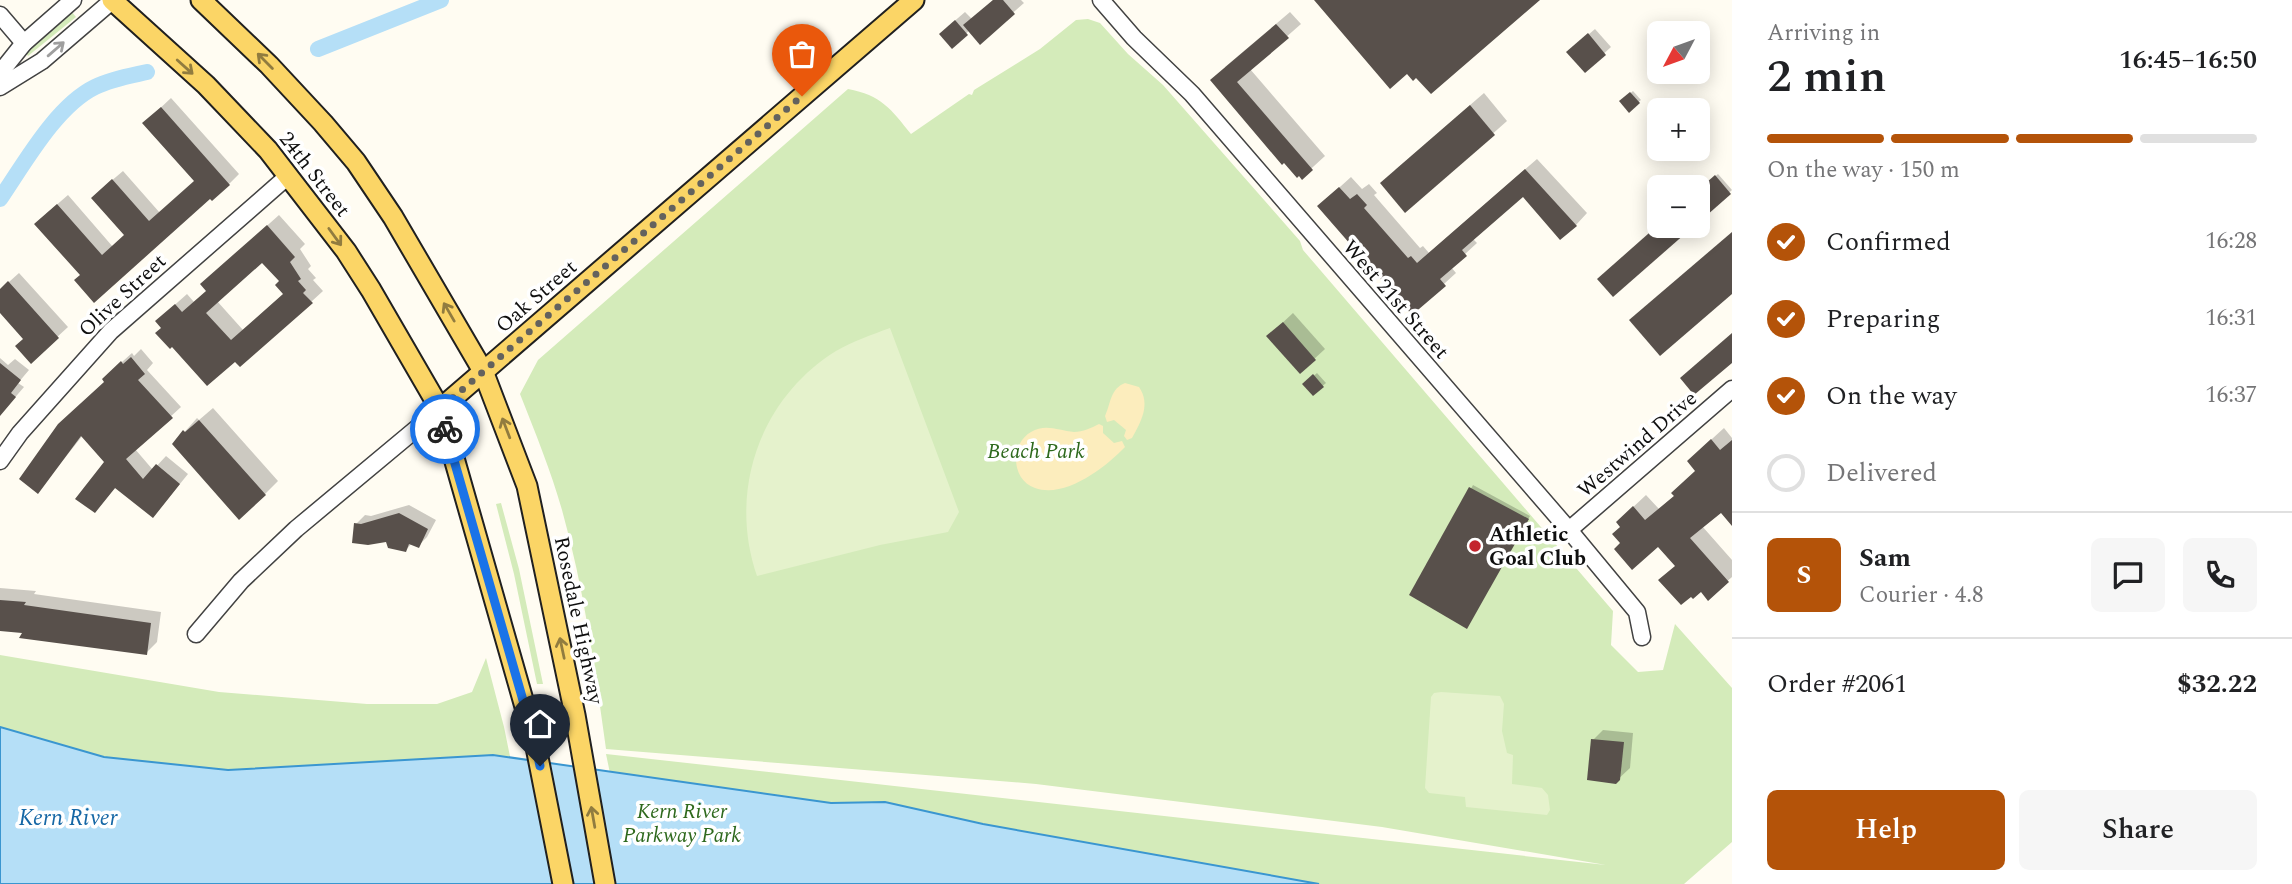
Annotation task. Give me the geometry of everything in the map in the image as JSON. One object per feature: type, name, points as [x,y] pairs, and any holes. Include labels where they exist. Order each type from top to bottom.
[{"type":"main road","name":"24th Street","points":[[113,0],[247,126],[288,176],[346,251],[440,409]]},
{"type":"main road","name":"24th Street","points":[[201,0],[269,65],[323,122],[356,162],[394,217],[484,371]]},
{"type":"main road","name":"Oak Street","points":[[440,409],[914,0]]},
{"type":"main road","name":"Rosedale Highway","points":[[484,371],[527,486],[575,715],[605,884]]},
{"type":"main road","points":[[440,409],[535,742],[563,884]]},
{"type":"street","points":[[0,73],[24,43],[73,0]]},
{"type":"street","points":[[0,87],[42,61],[113,0]]},
{"type":"street","name":"West 21st Street","points":[[1101,0],[1134,38],[1192,94],[1569,530],[1637,612],[1642,637]]},
{"type":"street","points":[[0,15],[24,43]]},
{"type":"street","name":"Olive Street","points":[[0,461],[20,433],[111,331],[288,176]]},
{"type":"street","name":"Westwind Drive","points":[[1569,530],[1732,389]]},
{"type":"street","name":"Oak Street","points":[[197,634],[241,582],[296,528],[440,409]]},
{"type":"green space","points":[[71,11],[76,17],[28,56],[25,52]]},
{"type":"green space","name":"Beach Park","points":[[1088,19],[1100,23],[1128,54],[1163,85],[1300,241],[1303,250],[1613,611],[1611,645],[1638,672],[1663,670],[1675,624],[1732,688],[1732,842],[1684,884],[633,884],[606,754],[1606,865],[1382,827],[1036,784],[606,749],[588,629],[570,539],[553,481],[520,394],[538,360],[848,89],[869,95],[884,104],[911,134],[1040,49],[1076,20]]},
{"type":"green space","points":[[890,328],[959,512],[948,532],[880,545],[757,576],[749,544],[746,512],[749,481],[757,450],[770,421],[787,395],[809,371],[842,347]]},
{"type":"green space","points":[[501,503],[519,569],[543,684],[537,684],[496,504]]},
{"type":"green space","points":[[0,655],[219,692],[367,704],[437,704],[472,692],[486,658],[504,727],[536,884],[0,884]]},
{"type":"green space","points":[[1434,693],[1500,696],[1504,704],[1502,731],[1507,753],[1513,755],[1512,784],[1542,788],[1548,795],[1550,810],[1547,815],[1466,807],[1465,797],[1429,793],[1425,788],[1431,697]]},
{"type":"sand","points":[[1125,383],[1139,387],[1144,400],[1141,419],[1132,438],[1127,440],[1124,436],[1126,430],[1114,420],[1107,422],[1105,416],[1116,389]]},
{"type":"sand","points":[[1099,424],[1103,426],[1103,433],[1114,443],[1122,441],[1125,447],[1096,472],[1072,485],[1047,490],[1035,488],[1021,478],[1016,462],[1017,453],[1019,445],[1031,432],[1047,428],[1077,432]]},
{"type":"water","name":"Kern River","points":[[0,727],[104,757],[228,770],[493,755],[831,803],[885,802],[983,824],[1319,884],[0,884]]},
{"type":"building","points":[[993,0],[1003,0],[1015,14],[980,45],[963,25]]},
{"type":"building","points":[[1314,0],[1540,0],[1431,94],[1416,78],[1413,81],[1407,74],[1390,89]]},
{"type":"building","points":[[955,20],[968,35],[952,49],[939,34]]},
{"type":"building","points":[[1276,24],[1289,38],[1237,82],[1313,170],[1302,180],[1284,163],[1282,165],[1210,80]]},
{"type":"building","points":[[1588,33],[1606,55],[1585,73],[1566,52]]},
{"type":"building","points":[[1630,92],[1640,103],[1629,113],[1619,101]]},
{"type":"building","points":[[1470,105],[1495,135],[1405,213],[1380,183]]},
{"type":"building","points":[[161,107],[230,185],[212,201],[210,199],[94,303],[74,280],[80,275],[34,224],[57,204],[102,255],[124,235],[91,198],[112,179],[149,221],[194,181],[142,123]]},
{"type":"building","points":[[1525,169],[1577,226],[1560,240],[1523,197],[1462,250],[1467,256],[1440,279],[1446,286],[1412,315],[1317,206],[1339,187],[1350,199],[1357,194],[1367,205],[1364,208],[1408,258],[1411,256],[1417,263]]},
{"type":"building","points":[[1715,175],[1731,194],[1710,212],[1710,179]]},
{"type":"building","points":[[267,225],[295,257],[290,262],[301,279],[298,281],[306,290],[303,293],[313,303],[240,367],[235,362],[207,386],[172,347],[170,349],[155,333],[161,328],[155,321],[175,304],[182,312],[206,291],[200,284]],"holes":[[[262,263],[279,281],[275,285],[283,294],[231,340],[206,313]]]},
{"type":"building","points":[[1732,232],[1732,294],[1660,356],[1629,320]]},
{"type":"building","points":[[1647,235],[1647,238],[1680,238],[1613,297],[1597,279]]},
{"type":"building","points":[[8,281],[59,338],[31,364],[15,346],[23,339],[0,313],[0,289]]},
{"type":"building","points":[[1283,322],[1316,360],[1300,374],[1266,336]]},
{"type":"building","points":[[1732,333],[1732,363],[1694,395],[1680,378]]},
{"type":"building","points":[[131,357],[145,374],[138,380],[173,418],[126,459],[143,479],[156,464],[180,484],[153,518],[115,488],[95,513],[75,499],[104,462],[81,436],[38,494],[19,479],[58,424],[104,382],[102,379],[121,361],[123,364]]},
{"type":"building","points":[[0,363],[21,380],[11,393],[16,397],[0,416]]},
{"type":"building","points":[[1313,374],[1324,387],[1313,396],[1302,384]]},
{"type":"building","points":[[199,420],[266,495],[239,520],[172,444],[183,430],[185,432]]},
{"type":"building","points":[[1711,439],[1720,450],[1732,440],[1732,526],[1721,513],[1690,538],[1729,582],[1708,601],[1701,592],[1681,605],[1658,580],[1675,566],[1658,547],[1632,570],[1614,549],[1620,543],[1612,534],[1620,527],[1616,522],[1633,506],[1645,520],[1674,496],[1671,493],[1695,471],[1687,461]]},
{"type":"building","points":[[1469,487],[1529,519],[1467,629],[1409,595]]},
{"type":"building","points":[[399,513],[428,529],[419,548],[409,544],[406,552],[388,548],[386,542],[368,545],[352,543],[354,523],[361,524]]},
{"type":"building","points":[[0,600],[151,623],[147,655],[19,638],[22,633],[0,631]]},
{"type":"building","points":[[1591,739],[1624,742],[1620,780],[1616,784],[1587,780]]},
{"type":"waterway","points":[[318,49],[441,0]]},
{"type":"waterway","points":[[0,199],[42,137],[67,108],[101,84],[147,72]]},
{"type":"way so far","points":[[445,429],[440,409],[802,96]]},
{"type":"place","name":"Athletic Goal Club","points":[[1475,546]]},
{"type":"route","points":[[445,429],[540,766]]},
{"type":"park label","name":"Kern River Parkway Park","points":[[682,823]]}]
